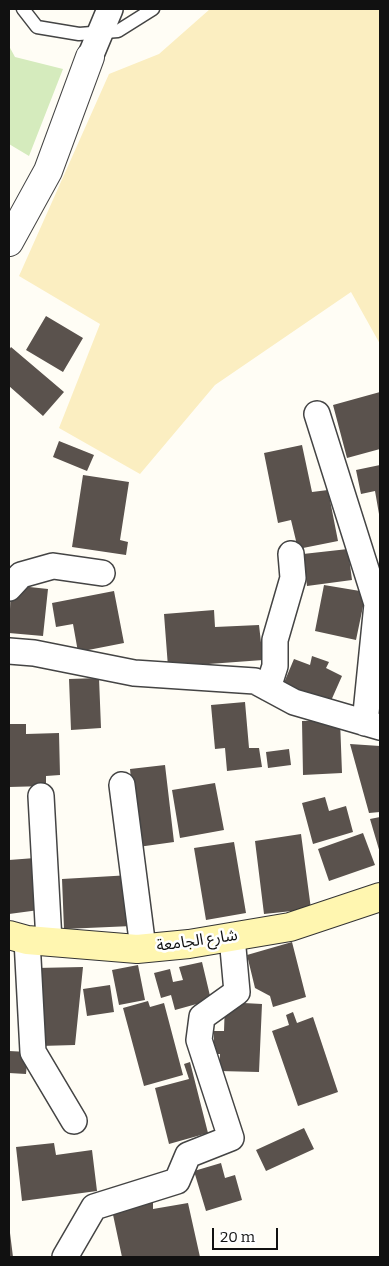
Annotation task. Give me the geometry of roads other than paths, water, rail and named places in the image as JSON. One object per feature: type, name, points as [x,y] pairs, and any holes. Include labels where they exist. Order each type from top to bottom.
[{"type":"main road","name":"شارع الجامعة","points":[[28,939],[143,948],[189,944],[290,926],[380,897]]},
{"type":"street","points":[[9,242],[48,171],[90,57],[110,9]]},
{"type":"street","points":[[9,652],[34,654],[134,673],[255,681],[294,702],[373,725],[377,604],[317,414]]},
{"type":"street","points":[[268,688],[275,666],[275,640],[293,578],[292,554]]},
{"type":"street","points":[[9,588],[22,575],[52,566],[102,573]]},
{"type":"street","points":[[122,785],[143,948]]},
{"type":"street","points":[[41,796],[28,939],[33,1052],[74,1121]]},
{"type":"street","points":[[65,1257],[94,1207],[176,1181],[188,1155],[231,1138],[199,1040],[202,1017],[237,992],[232,937]]},
{"type":"lane","points":[[23,9],[37,27],[78,34],[118,31],[153,9]]}]
